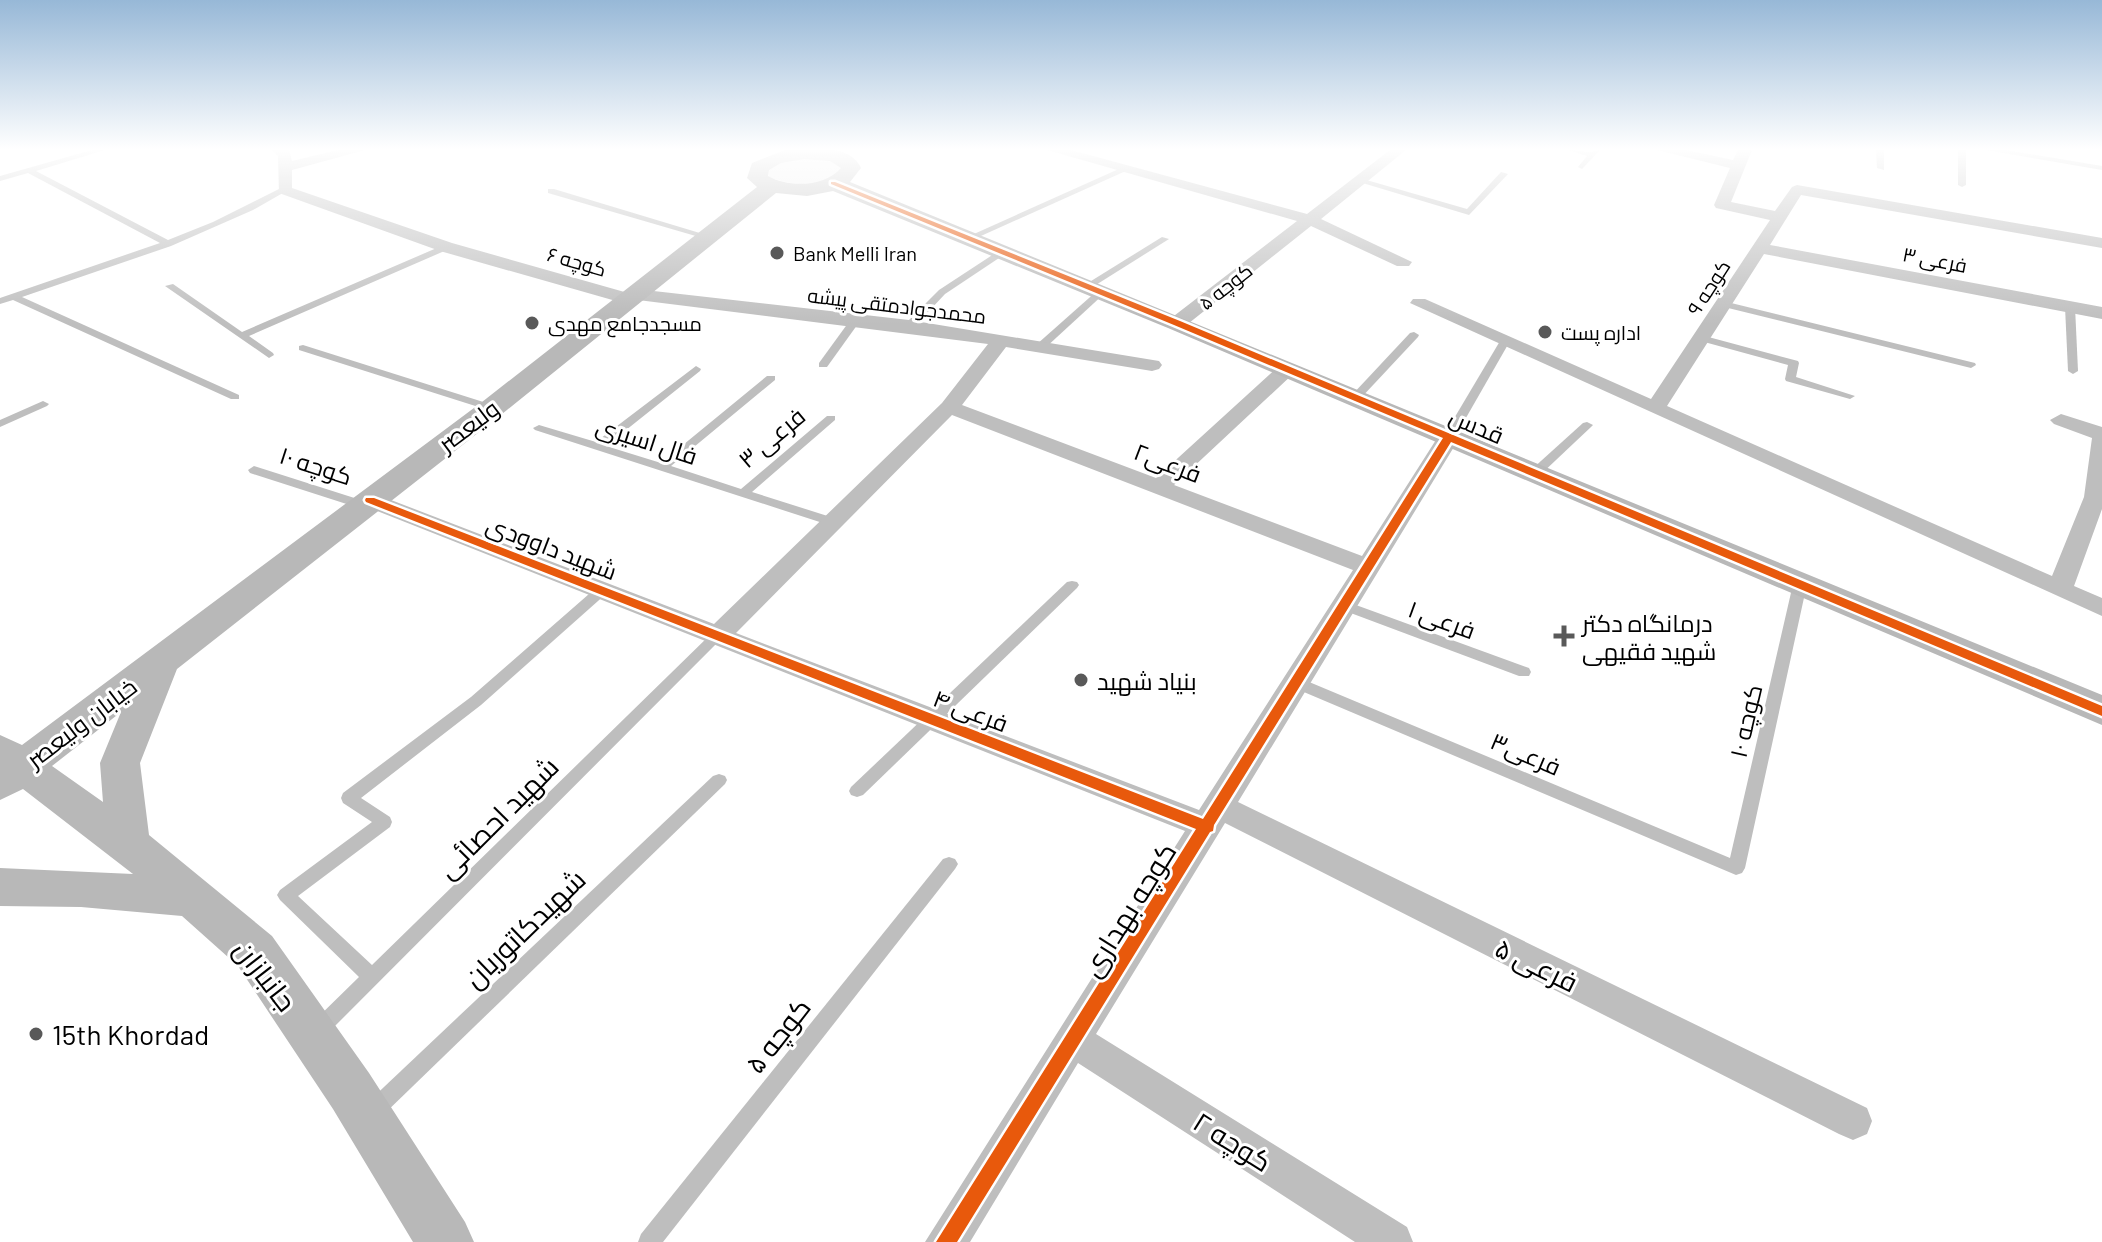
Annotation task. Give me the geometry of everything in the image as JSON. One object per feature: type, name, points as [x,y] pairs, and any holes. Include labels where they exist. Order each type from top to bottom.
[{"type":"street","name":"۶ کوچه","points":[[335,208],[446,247],[632,297]]},
{"type":"street","name":"ولیعصر","points":[[161,661],[492,408],[709,237],[733,208]]},
{"type":"street","name":"قدس","points":[[916,208],[969,238],[2102,711]]},
{"type":"street","points":[[1265,208],[1310,220],[1403,262]]},
{"type":"street","name":"کوچه ۵","points":[[1177,323],[1325,208]]},
{"type":"street","points":[[1736,208],[1780,217]]},
{"type":"street","name":"کوچه ۹","points":[[1655,408],[1786,208]]},
{"type":"street","name":"کوچه ۹","points":[[1900,208],[2102,243]]},
{"type":"street","name":"فرعی ۳","points":[[1760,248],[2102,313]]},
{"type":"street","name":"محمدجوادمتقی پیشه","points":[[632,297],[909,326],[1152,365]]},
{"type":"street","points":[[1419,303],[2102,608]]},
{"type":"street","points":[[717,636],[949,407],[1002,340]]},
{"type":"street","points":[[1159,487],[1287,369]]},
{"type":"street","name":"فرعی۲","points":[[949,407],[1369,567]]},
{"type":"street","points":[[2060,589],[2095,497],[2102,436],[2061,420]]},
{"type":"street","name":"کوچه بهداری","points":[[946,1242],[1075,1041],[1449,437]]},
{"type":"street","name":"شهید داوودی","points":[[367,503],[717,636]]},
{"type":"street","name":"فرعی ۴","points":[[717,636],[932,719],[1214,817]]},
{"type":"street","points":[[128,843],[120,763],[161,661]]},
{"type":"street","name":"خیابان ولیعصر","points":[[8,767],[161,661]]},
{"type":"street","name":"جانبازان","points":[[8,767],[128,843],[255,951],[367,1117],[445,1242]]},
{"type":"street","name":"فرعی ۵","points":[[1214,817],[1853,1121]]},
{"type":"street","points":[[0,887],[81,888],[192,898]]},
{"type":"street","name":"کوچه ۲","points":[[1075,1041],[1392,1242]]},
{"type":"lane","points":[[100,208],[168,244]]},
{"type":"lane","points":[[0,301],[168,244],[254,208]]},
{"type":"lane","points":[[609,208],[709,237]]},
{"type":"lane","points":[[969,238],[1037,208]]},
{"type":"lane","points":[[1455,208],[1469,212],[1473,208]]},
{"type":"lane","points":[[1040,347],[1095,289],[1165,239]]},
{"type":"lane","points":[[241,336],[446,247]]},
{"type":"lane","points":[[909,326],[942,292],[1003,252]]},
{"type":"lane","points":[[170,286],[269,355]]},
{"type":"lane","points":[[14,297],[235,397]]},
{"type":"lane","points":[[1723,304],[1971,365]]},
{"type":"lane","points":[[2070,307],[2073,371]]},
{"type":"lane","points":[[823,365],[855,321]]},
{"type":"lane","points":[[1355,398],[1414,335]]},
{"type":"lane","points":[[1701,338],[1794,363],[1790,379],[1850,396]]},
{"type":"lane","points":[[1449,437],[1505,341]]},
{"type":"lane","points":[[303,348],[492,408]]},
{"type":"lane","points":[[597,447],[696,369]]},
{"type":"lane","points":[[662,468],[771,378]]},
{"type":"lane","points":[[0,424],[43,404]]},
{"type":"lane","name":"فرعی ۳","points":[[743,493],[831,418]]},
{"type":"lane","points":[[1535,473],[1587,425]]},
{"type":"lane","name":"فال اسیری","points":[[539,428],[833,522]]},
{"type":"lane","name":"کوچه ۱۰","points":[[254,470],[367,503]]},
{"type":"lane","name":"کوچه ۱۰","points":[[1736,868],[1800,584]]},
{"type":"lane","points":[[857,791],[1072,585]]},
{"type":"lane","points":[[372,977],[286,895],[384,822],[349,798],[476,701],[602,590]]},
{"type":"lane","name":"فرعی ۱","points":[[1345,606],[1524,672]]},
{"type":"lane","name":"شهید احصائی","points":[[312,1036],[717,636]]},
{"type":"lane","name":"فرعی۳","points":[[1297,683],[1736,868]]},
{"type":"lane","name":"شهیدکاتوریان","points":[[367,1117],[719,780]]},
{"type":"lane","name":"کوچه ۵","points":[[649,1242],[949,864]]},
{"type":"cycle path","points":[[894,208],[1177,323],[2102,711]]},
{"type":"cycle path","points":[[946,1242],[1449,437]]},
{"type":"cycle path","points":[[370,500],[1208,827]]},
{"type":"place","name":"Bank Melli Iran","points":[[777,253]]},
{"type":"place","name":"مسجدجامع مهدی","points":[[532,323]]},
{"type":"place","name":"اداره پست","points":[[1545,332]]},
{"type":"place","name":"درمانگاه دکتر شهید فقیهی","points":[[1564,636]]},
{"type":"place","name":"بنیاد شهید","points":[[1081,680]]},
{"type":"place","name":"15th Khordad","points":[[36,1034]]}]
